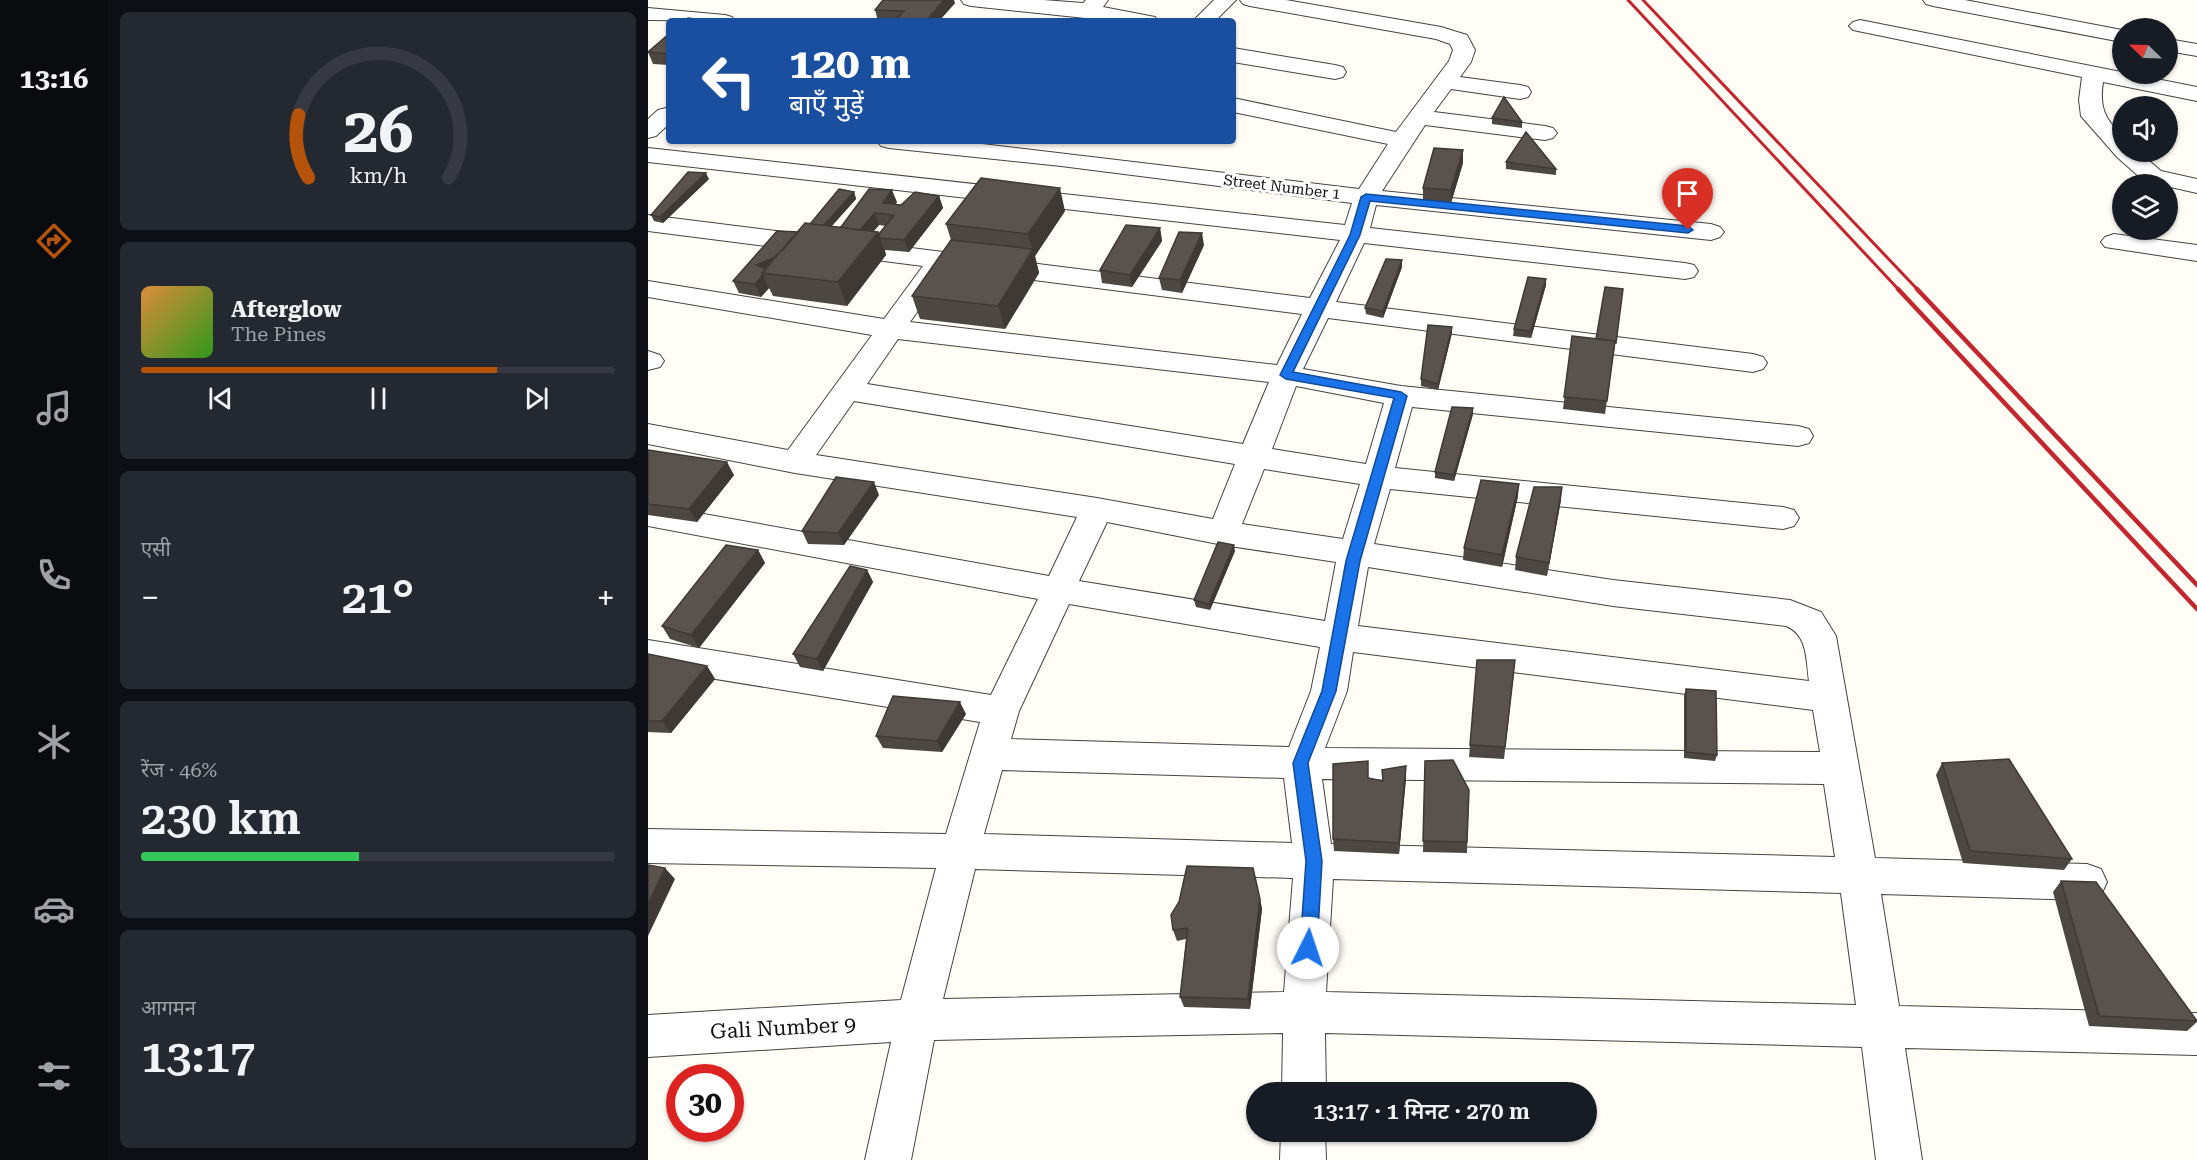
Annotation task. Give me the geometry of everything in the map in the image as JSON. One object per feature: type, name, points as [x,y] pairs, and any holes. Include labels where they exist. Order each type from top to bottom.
[{"type":"street","points":[[971,0],[1088,10],[1132,18]]},
{"type":"street","points":[[1206,18],[1226,0]]},
{"type":"street","points":[[1223,533],[1286,375],[1355,235],[1366,197],[1402,140],[1460,62],[1464,50],[1459,40],[1441,33],[1250,0]]},
{"type":"street","points":[[1933,0],[1964,3],[2112,34]]},
{"type":"street","points":[[648,14],[691,18]]},
{"type":"street","points":[[1860,26],[2197,93]]},
{"type":"street","points":[[2178,47],[2197,50]]},
{"type":"street","points":[[1236,56],[1335,72]]},
{"type":"street","points":[[2094,73],[2088,100],[2090,112],[2112,137]]},
{"type":"street","points":[[1446,82],[1520,92]]},
{"type":"street","points":[[1236,106],[1402,140]]},
{"type":"street","points":[[648,131],[661,114]]},
{"type":"street","points":[[1419,117],[1545,133]]},
{"type":"street","name":"Street Number 1","points":[[938,144],[971,146],[1017,154],[1366,197],[1711,232]]},
{"type":"street","points":[[1060,159],[1076,144]]},
{"type":"street","points":[[983,202],[1017,154]]},
{"type":"street","points":[[648,155],[983,202],[1355,235],[1685,271]]},
{"type":"street","points":[[2135,162],[2142,169],[2165,180],[2197,186]]},
{"type":"street","points":[[648,223],[947,250],[1318,310],[1752,363]]},
{"type":"street","points":[[2114,242],[2197,253]]},
{"type":"street","points":[[795,462],[947,250]]},
{"type":"street","points":[[648,289],[891,329],[1286,375],[1401,396],[1798,436]]},
{"type":"street","points":[[847,390],[1254,454],[1380,477],[1784,518]]},
{"type":"street","points":[[1304,1082],[1304,1012],[1314,861],[1301,763],[1329,691],[1356,553],[1380,477],[1401,396]]},
{"type":"street","points":[[648,434],[795,462],[1097,509],[1223,533],[1613,593],[1790,613],[1809,621],[1819,636],[1859,876],[1899,1160]]},
{"type":"street","points":[[888,1160],[918,1020],[960,851],[1001,711],[1097,509]]},
{"type":"street","points":[[648,515],[1059,590],[1339,637],[1829,698]]},
{"type":"street","points":[[648,654],[1001,711]]},
{"type":"street","points":[[989,754],[1301,763],[1841,768]]},
{"type":"street","points":[[648,846],[960,851],[2087,882]]},
{"type":"street","name":"Gali Number 9","points":[[648,1036],[918,1020],[1304,1012],[2197,1035]]},
{"type":"street","points":[[1303,1142],[1303,1160]]},
{"type":"building","points":[[883,0],[944,0],[929,18],[898,18],[904,11],[875,10]]},
{"type":"building","points":[[666,37],[666,54],[648,52]]},
{"type":"building","points":[[1504,97],[1522,122],[1492,118]]},
{"type":"building","points":[[1526,132],[1556,169],[1506,162]]},
{"type":"building","points":[[1434,148],[1463,150],[1451,190],[1423,188]]},
{"type":"building","points":[[688,172],[706,173],[660,217],[651,215]]},
{"type":"building","points":[[981,178],[1060,188],[1028,234],[946,224]]},
{"type":"building","points":[[839,189],[854,192],[824,225],[810,224]]},
{"type":"building","points":[[869,189],[892,190],[883,203],[901,205],[915,192],[939,196],[904,240],[880,238],[879,234],[894,215],[875,213],[860,230],[841,227]]},
{"type":"building","points":[[805,223],[878,232],[838,282],[762,273]]},
{"type":"building","points":[[1126,225],[1160,228],[1130,275],[1100,270]]},
{"type":"building","points":[[777,231],[798,232],[773,258],[756,265],[766,269],[755,284],[733,281]]},
{"type":"building","points":[[1179,232],[1202,233],[1180,280],[1159,278]]},
{"type":"building","points":[[951,240],[1033,249],[998,306],[912,296]]},
{"type":"building","points":[[1386,259],[1402,260],[1383,311],[1365,308]]},
{"type":"building","points":[[1528,277],[1546,279],[1531,331],[1514,329]]},
{"type":"building","points":[[1605,287],[1623,289],[1616,343],[1596,339]]},
{"type":"building","points":[[1428,325],[1452,327],[1438,384],[1421,379]]},
{"type":"building","points":[[1572,336],[1615,341],[1607,401],[1564,397]]},
{"type":"building","points":[[1452,407],[1473,408],[1454,475],[1435,472]]},
{"type":"building","points":[[648,450],[727,462],[689,509],[648,504]]},
{"type":"building","points":[[836,477],[874,482],[838,533],[802,531]]},
{"type":"building","points":[[1481,480],[1519,484],[1502,555],[1464,548]]},
{"type":"building","points":[[1534,487],[1562,487],[1549,563],[1516,557]]},
{"type":"building","points":[[1218,542],[1234,545],[1209,604],[1194,600]]},
{"type":"building","points":[[726,545],[758,550],[691,635],[662,626]]},
{"type":"building","points":[[850,566],[867,570],[817,659],[793,654]]},
{"type":"building","points":[[648,654],[707,666],[662,721],[648,721]]},
{"type":"building","points":[[1477,660],[1515,660],[1505,747],[1470,745]]},
{"type":"building","points":[[1686,689],[1716,691],[1717,755],[1686,752]]},
{"type":"building","points":[[893,696],[960,702],[937,741],[876,736]]},
{"type":"building","points":[[2009,759],[2072,859],[1970,851],[1942,763]]},
{"type":"building","points":[[1453,760],[1469,790],[1467,842],[1423,841],[1425,761]]},
{"type":"building","points":[[1368,761],[1368,778],[1383,781],[1382,770],[1406,766],[1399,843],[1333,839],[1333,764]]},
{"type":"building","points":[[648,865],[665,868],[648,904]]},
{"type":"building","points":[[1187,866],[1253,868],[1260,899],[1248,999],[1180,997],[1188,928],[1173,930],[1171,915],[1179,902]]},
{"type":"building","points":[[2061,881],[2096,882],[2197,1021],[2099,1016]]},
{"type":"railway","points":[[1628,0],[1899,290]]},
{"type":"railway","points":[[1643,0],[1918,290]]},
{"type":"railway","points":[[1898,289],[2197,609]]},
{"type":"railway","points":[[1917,289],[2197,585]]},
{"type":"route","points":[[1308,948],[1314,861],[1301,763],[1329,691],[1353,561],[1380,477],[1401,396],[1286,375],[1355,235],[1366,197],[1688,230]]}]
